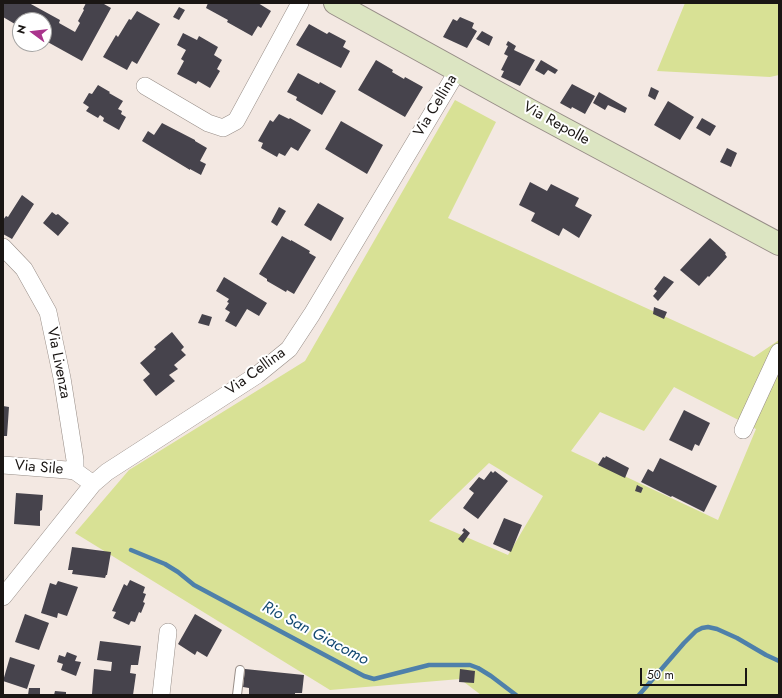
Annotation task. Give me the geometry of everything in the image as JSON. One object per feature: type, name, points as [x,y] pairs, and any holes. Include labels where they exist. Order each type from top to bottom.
[{"type":"street","points":[[145,86],[208,123],[224,128],[236,121],[300,3]]},
{"type":"street","name":"Via Repolle","points":[[334,3],[536,114],[779,244]]},
{"type":"street","name":"Via Cellina","points":[[3,597],[93,484],[107,472],[257,375],[289,349],[312,314],[458,70]]},
{"type":"street","name":"Via Livenza","points":[[3,247],[24,269],[48,312],[62,378],[75,460],[75,472]]},
{"type":"street","points":[[743,430],[779,352]]},
{"type":"street","name":"Via Sile","points":[[3,465],[67,470],[75,472]]},
{"type":"street","points":[[75,472],[93,484]]},
{"type":"street","points":[[161,695],[168,632]]},
{"type":"lane","points":[[237,695],[240,670]]},
{"type":"green space","points":[[685,3],[779,3],[779,75],[770,77],[657,71]]},
{"type":"green space","points":[[455,100],[496,122],[448,218],[754,357],[779,340],[779,695],[481,695],[460,679],[330,690],[75,533],[129,470],[305,361]],"holes":[[[674,387],[756,429],[718,520],[571,451],[600,412],[644,431]],[[489,463],[543,496],[508,555],[429,521]]]},
{"type":"building","points":[[3,3],[29,3],[45,12],[12,12],[12,22],[3,17]]},
{"type":"building","points":[[86,3],[105,3],[104,4],[111,8],[82,61],[52,44],[52,16],[60,20],[59,23],[75,32],[80,23],[78,21]]},
{"type":"building","points":[[208,3],[258,3],[271,11],[261,28],[258,26],[252,36],[206,8]]},
{"type":"building","points":[[179,7],[185,10],[179,20],[173,17]]},
{"type":"building","points":[[137,11],[160,24],[137,64],[132,61],[127,70],[103,57],[116,35],[118,37],[129,19],[131,20]]},
{"type":"building","points":[[460,17],[474,23],[472,28],[477,31],[467,48],[443,37],[453,19],[457,21]]},
{"type":"building","points":[[309,24],[327,34],[329,32],[346,41],[343,47],[350,51],[341,68],[296,45]]},
{"type":"building","points":[[482,31],[493,37],[489,46],[476,39]]},
{"type":"building","points":[[183,33],[197,40],[199,36],[218,47],[214,55],[222,60],[217,69],[220,71],[210,88],[198,81],[196,84],[177,74],[184,61],[181,59],[186,50],[177,45]]},
{"type":"building","points":[[508,41],[516,46],[514,50],[535,60],[520,86],[501,77],[504,71],[501,70],[508,56],[504,54],[508,46],[506,45]]},
{"type":"building","points":[[376,60],[393,70],[392,72],[404,79],[405,77],[423,87],[405,117],[358,90]]},
{"type":"building","points":[[541,60],[558,70],[555,74],[548,70],[544,75],[535,70]]},
{"type":"building","points":[[298,73],[319,84],[320,82],[336,91],[322,115],[296,100],[297,97],[287,92]]},
{"type":"building","points":[[572,84],[595,96],[585,114],[560,103]]},
{"type":"building","points":[[98,85],[123,101],[118,109],[122,111],[121,114],[126,117],[119,130],[103,121],[104,118],[100,115],[98,118],[86,111],[89,107],[83,103],[89,93],[92,94]]},
{"type":"building","points":[[651,87],[659,91],[655,100],[648,96]]},
{"type":"building","points":[[599,92],[627,108],[625,113],[608,105],[605,110],[593,103]]},
{"type":"building","points":[[668,101],[694,117],[680,140],[654,125]]},
{"type":"building","points":[[279,114],[289,119],[290,118],[311,130],[298,151],[291,147],[285,156],[279,153],[277,157],[261,148],[263,143],[258,141],[270,120],[273,122]]},
{"type":"building","points":[[702,118],[716,126],[710,136],[696,128]]},
{"type":"building","points":[[341,121],[383,145],[367,174],[325,149]]},
{"type":"building","points":[[162,123],[207,148],[200,161],[206,164],[201,175],[142,141],[148,131],[154,135]]},
{"type":"building","points":[[727,148],[737,153],[731,167],[720,162]]},
{"type":"building","points":[[530,182],[547,191],[551,184],[579,198],[575,206],[592,215],[579,238],[563,228],[559,236],[531,221],[535,213],[519,205]]},
{"type":"building","points":[[22,195],[34,204],[12,239],[3,234],[3,220],[6,216],[8,217]]},
{"type":"building","points":[[318,203],[344,218],[331,241],[304,225]]},
{"type":"building","points":[[279,207],[286,211],[277,226],[271,222]]},
{"type":"building","points":[[52,212],[56,215],[58,214],[69,223],[58,236],[43,223]]},
{"type":"building","points":[[282,236],[310,251],[309,253],[316,257],[294,294],[287,290],[286,292],[267,281],[267,279],[259,274]]},
{"type":"building","points":[[710,238],[726,253],[725,254],[727,257],[699,286],[680,270]]},
{"type":"building","points":[[664,276],[674,282],[658,301],[653,296],[657,291],[654,289]]},
{"type":"building","points":[[224,277],[267,303],[259,316],[247,309],[236,327],[225,321],[230,312],[225,309],[229,303],[227,302],[229,299],[216,291]]},
{"type":"building","points":[[654,307],[667,312],[664,319],[653,314]]},
{"type":"building","points":[[202,314],[212,317],[209,326],[198,323]]},
{"type":"building","points":[[172,332],[184,347],[181,350],[186,355],[174,365],[178,369],[169,375],[175,381],[156,396],[143,380],[150,374],[140,363],[156,349],[154,347]]},
{"type":"building","points":[[3,406],[9,407],[7,436],[3,436]]},
{"type":"building","points":[[684,410],[710,423],[699,446],[695,444],[692,451],[669,440]]},
{"type":"building","points":[[606,456],[629,468],[625,478],[598,465],[603,457],[605,458]]},
{"type":"building","points":[[660,458],[717,486],[704,512],[641,482],[648,469],[653,472]]},
{"type":"building","points":[[491,471],[493,473],[495,471],[508,481],[478,519],[463,508],[474,493],[469,489],[479,477],[484,480]]},
{"type":"building","points":[[637,485],[643,488],[641,493],[635,491]]},
{"type":"building","points":[[16,493],[43,495],[42,510],[40,511],[40,526],[14,524]]},
{"type":"building","points":[[504,518],[522,525],[511,552],[493,544]]},
{"type":"building","points":[[464,528],[470,533],[463,543],[458,539],[464,532],[462,531]]},
{"type":"building","points":[[72,547],[111,552],[107,575],[105,578],[72,574],[73,570],[68,570]]},
{"type":"building","points":[[130,580],[145,587],[143,593],[146,594],[143,602],[145,603],[141,613],[139,612],[135,622],[131,621],[129,625],[113,618],[116,612],[112,611],[124,584],[127,586]]},
{"type":"building","points":[[58,581],[78,587],[67,616],[58,613],[57,618],[41,613],[50,583],[56,585]]},
{"type":"building","points":[[25,614],[49,623],[39,650],[15,642]]},
{"type":"building","points":[[195,614],[222,630],[207,657],[197,651],[195,655],[178,644]]},
{"type":"building","points":[[100,641],[141,646],[138,665],[131,665],[130,673],[136,674],[133,695],[92,694],[94,669],[111,671],[112,662],[97,660]]},
{"type":"building","points":[[67,652],[77,656],[75,661],[81,662],[76,676],[61,670],[63,664],[57,662],[59,655],[65,657]]},
{"type":"building","points":[[10,657],[35,665],[27,689],[3,681]]},
{"type":"building","points":[[245,669],[304,675],[302,693],[295,693],[295,695],[249,695],[249,688],[243,687]]},
{"type":"building","points":[[460,669],[475,671],[474,683],[459,682]]},
{"type":"building","points":[[29,688],[40,688],[40,695],[28,695]]},
{"type":"building","points":[[55,691],[66,692],[66,695],[54,695]]},
{"type":"waterway","name":"Rio San Giacomo","points":[[131,550],[165,564],[194,585],[364,676],[374,679],[429,665],[470,665],[491,676],[516,695]]},
{"type":"waterway","name":"Rio San Giacomo","points":[[639,695],[684,643],[696,631],[702,628],[708,627],[717,629],[779,661]]}]
